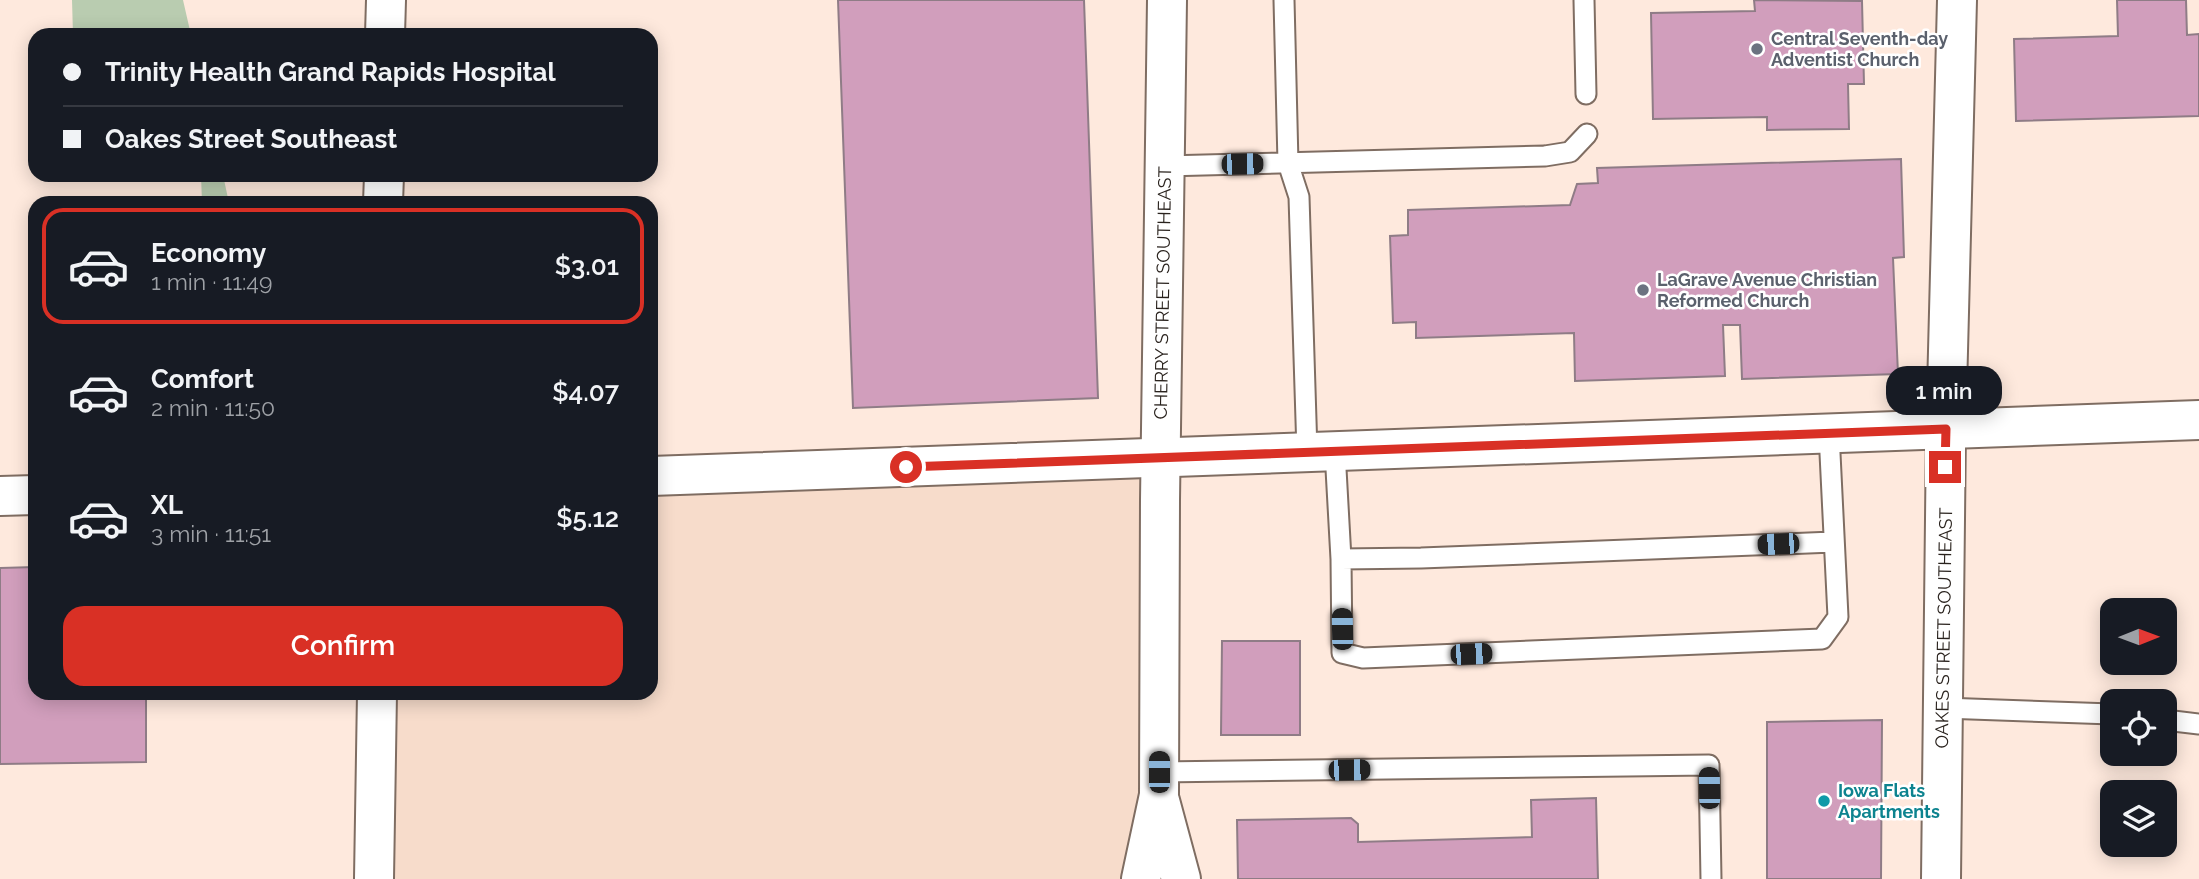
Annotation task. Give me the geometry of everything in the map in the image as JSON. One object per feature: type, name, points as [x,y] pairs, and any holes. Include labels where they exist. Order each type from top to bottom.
[{"type":"street","points":[[385,28],[386,0]]},
{"type":"street","name":"CHERRY STREET SOUTHEAST","points":[[1141,879],[1159,784],[1160,457],[1167,0]]},
{"type":"street","name":"OAKES STREET SOUTHEAST","points":[[1941,879],[1946,429],[1956,0]]},
{"type":"street","points":[[658,476],[2199,420]]},
{"type":"street","points":[[0,496],[28,495]]},
{"type":"street","points":[[374,879],[377,700]]},
{"type":"street","name":"CHERRY STREET SOUTHEAST","points":[[1159,784],[1181,879]]},
{"type":"lane","points":[[1284,0],[1288,163],[1299,197],[1321,451],[1341,559],[1342,653],[1363,658],[1822,639],[1839,617],[1829,433]]},
{"type":"lane","points":[[1584,0],[1586,94]]},
{"type":"lane","points":[[1165,166],[1545,156],[1570,152],[1587,134]]},
{"type":"lane","points":[[1341,559],[1833,542]]},
{"type":"lane","points":[[1943,708],[2100,714]]},
{"type":"lane","points":[[2177,721],[2199,724]]},
{"type":"lane","points":[[1159,784],[1709,765],[1711,879]]},
{"type":"shaded area","points":[[1160,457],[1153,879],[374,879],[377,700],[658,700],[658,476]]},
{"type":"green space","points":[[72,0],[183,0],[189,28],[73,28]]},
{"type":"green space","points":[[201,182],[224,182],[228,196],[202,196]]},
{"type":"building","points":[[838,0],[1084,0],[1098,398],[853,408]]},
{"type":"building","name":"Central Seventh-day Adventist Church","points":[[1754,0],[1862,1],[1864,84],[1848,84],[1849,129],[1767,130],[1767,117],[1653,119],[1651,13],[1755,11]]},
{"type":"building","points":[[2117,0],[2186,0],[2187,35],[2199,34],[2199,116],[2016,121],[2014,39],[2118,36]]},
{"type":"building","name":"LaGrave Avenue Christian Reformed Church","points":[[1901,159],[1904,257],[1893,258],[1898,374],[1742,379],[1740,325],[1723,325],[1725,376],[1575,381],[1574,333],[1416,338],[1416,322],[1393,323],[1390,236],[1408,235],[1408,210],[1570,205],[1577,184],[1598,183],[1597,168]]},
{"type":"building","points":[[28,567],[28,700],[146,700],[146,762],[0,764],[0,568]]},
{"type":"building","points":[[1222,641],[1300,641],[1300,735],[1221,735]]},
{"type":"building","name":"Iowa Flats Apartments","points":[[1882,720],[1881,879],[1767,879],[1767,722]]},
{"type":"building","points":[[1596,798],[1598,879],[1238,879],[1237,820],[1351,818],[1358,824],[1358,842],[1532,837],[1531,800]]},
{"type":"place","name":"Central Seventh-day Adventist Church","points":[[1757,49]]},
{"type":"place","name":"LaGrave Avenue Christian Reformed Church","points":[[1643,290]]},
{"type":"place","name":"Iowa Flats Apartments","points":[[1824,801]]},
{"type":"route","points":[[906,467],[1946,429],[1945,467]]}]
